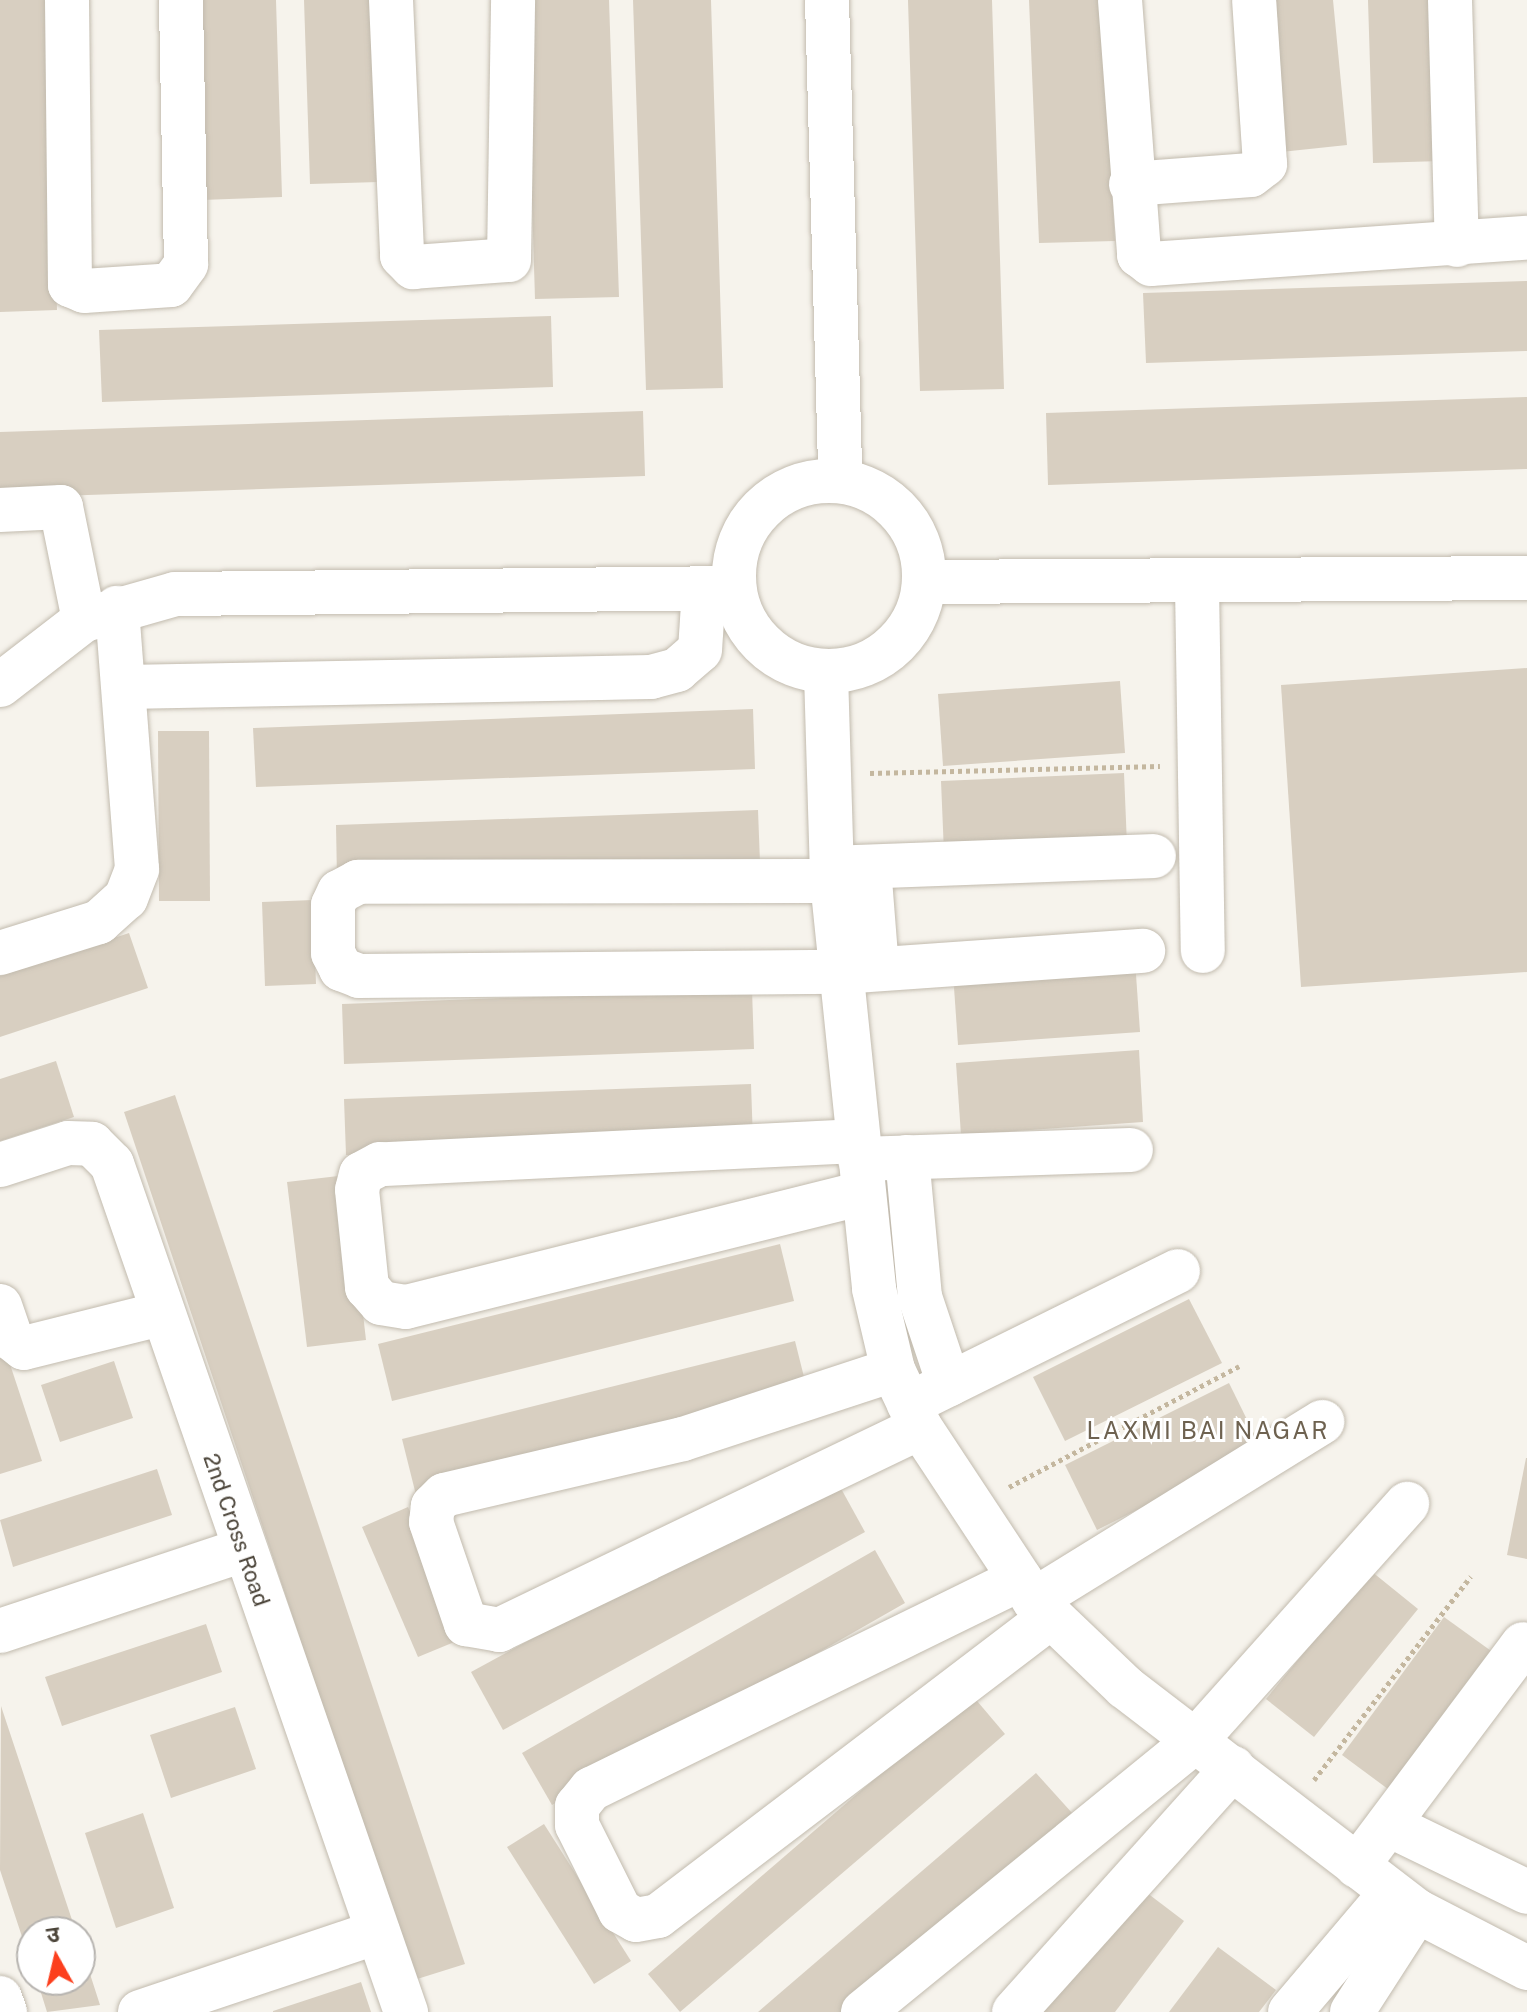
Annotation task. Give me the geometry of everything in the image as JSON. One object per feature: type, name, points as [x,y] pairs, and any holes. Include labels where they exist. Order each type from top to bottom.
[{"type":"street","points":[[67,0],[70,285],[84,291],[171,285],[186,264],[181,0]]},
{"type":"street","points":[[391,0],[402,256],[413,267],[509,260],[513,0]]},
{"type":"street","points":[[827,0],[840,478]]},
{"type":"street","points":[[1120,0],[1131,184],[1139,255],[1151,264],[1527,238]]},
{"type":"street","points":[[1131,184],[1251,175],[1265,164],[1254,0]]},
{"type":"street","points":[[1450,0],[1457,245]]},
{"type":"street","points":[[125,687],[651,677],[677,670],[700,650],[719,588],[752,521],[778,495],[840,478],[879,491],[895,507],[915,533],[925,582],[918,614],[892,650],[863,667],[826,673],[793,666],[764,648],[719,588]]},
{"type":"street","points":[[0,510],[61,507],[125,687],[137,869],[126,898],[99,922],[0,953]]},
{"type":"street","points":[[925,582],[1197,585],[1527,578]]},
{"type":"street","points":[[1197,585],[1203,951]]},
{"type":"street","points":[[0,685],[100,614],[175,594],[719,588]]},
{"type":"street","points":[[826,673],[827,753],[859,970],[860,1165],[907,1401],[1041,1595],[1204,1732],[1233,1768],[1357,1866],[1404,1902],[1527,1968]]},
{"type":"street","points":[[1143,951],[859,970],[359,976],[341,969],[333,953],[333,905],[339,892],[358,882],[844,872],[1154,856]]},
{"type":"street","name":"2nd Cross Road","points":[[0,1165],[68,1143],[92,1144],[112,1164],[160,1314],[406,2012]]},
{"type":"street","points":[[860,1165],[380,1164],[361,1174],[357,1190],[367,1287],[381,1303],[406,1307],[860,1165],[907,1157],[1131,1150]]},
{"type":"street","points":[[907,1157],[918,1288],[949,1384]]},
{"type":"street","points":[[907,1401],[683,1439],[444,1495],[433,1506],[431,1522],[466,1624],[499,1630],[907,1401],[949,1384],[1178,1271]]},
{"type":"street","points":[[0,1306],[11,1338],[24,1348],[160,1314]]},
{"type":"street","points":[[1041,1595],[658,1916],[636,1920],[620,1911],[577,1825],[577,1806],[591,1789],[1041,1595],[1322,1422]]},
{"type":"street","points":[[863,2012],[1204,1732],[1407,1504]]},
{"type":"street","points":[[0,1631],[243,1550]]},
{"type":"street","points":[[1357,1866],[1523,1644]]},
{"type":"street","points":[[1014,2012],[1233,1768]]},
{"type":"street","points":[[1389,1825],[1527,1892]]},
{"type":"street","points":[[1290,2012],[1404,1902]]},
{"type":"street","points":[[1352,2012],[1404,1902]]},
{"type":"street","points":[[140,2012],[378,1932]]},
{"type":"street","points":[[0,1998],[5,2012]]},
{"type":"path","points":[[827,753],[860,773],[1167,766]]},
{"type":"path","points":[[996,1494],[1239,1366]]},
{"type":"path","points":[[1304,1792],[1471,1576]]},
{"type":"building","points":[[0,0],[47,0],[57,310],[0,312]]},
{"type":"building","points":[[196,0],[276,0],[282,197],[202,200]]},
{"type":"building","points":[[304,0],[373,0],[379,182],[310,184]]},
{"type":"building","points":[[526,0],[609,0],[619,297],[535,299]]},
{"type":"building","points":[[633,0],[711,0],[723,388],[646,390]]},
{"type":"building","points":[[908,0],[992,0],[1004,389],[920,391]]},
{"type":"building","points":[[1029,0],[1102,0],[1115,241],[1039,243]]},
{"type":"building","points":[[1266,0],[1333,0],[1347,145],[1281,152]]},
{"type":"building","points":[[1368,0],[1436,0],[1442,161],[1373,163]]},
{"type":"building","points":[[1527,281],[1527,351],[1146,363],[1143,293]]},
{"type":"building","points":[[551,316],[553,387],[102,402],[99,330]]},
{"type":"building","points":[[1527,397],[1527,469],[1048,485],[1046,413]]},
{"type":"building","points":[[643,411],[645,476],[0,498],[0,432]]},
{"type":"building","points":[[1527,668],[1527,972],[1301,987],[1281,685]]},
{"type":"building","points":[[1120,681],[1125,753],[943,766],[938,694]]},
{"type":"building","points":[[753,709],[755,769],[256,787],[253,728]]},
{"type":"building","points":[[158,731],[209,731],[210,901],[159,901]]},
{"type":"building","points":[[1124,773],[1127,845],[944,853],[941,781]]},
{"type":"building","points":[[758,810],[760,863],[337,879],[336,825]]},
{"type":"building","points":[[313,900],[316,984],[265,986],[262,902]]},
{"type":"building","points":[[129,933],[148,988],[0,1037],[0,976]]},
{"type":"building","points":[[1135,960],[1140,1032],[958,1045],[953,973]]},
{"type":"building","points":[[752,989],[754,1049],[344,1064],[342,1004]]},
{"type":"building","points":[[1139,1050],[1143,1122],[961,1135],[956,1063]]},
{"type":"building","points":[[56,1061],[74,1117],[0,1141],[0,1079]]},
{"type":"building","points":[[751,1084],[753,1141],[346,1155],[344,1099]]},
{"type":"building","points":[[175,1095],[465,1964],[414,1980],[124,1112]]},
{"type":"building","points":[[347,1175],[366,1340],[307,1347],[287,1182]]},
{"type":"building","points":[[780,1244],[794,1301],[392,1401],[378,1344]]},
{"type":"building","points":[[1189,1299],[1222,1363],[1065,1441],[1033,1377]]},
{"type":"building","points":[[0,1338],[42,1461],[0,1474]]},
{"type":"building","points":[[795,1341],[809,1397],[416,1495],[402,1439]]},
{"type":"building","points":[[114,1361],[133,1418],[60,1442],[41,1385]]},
{"type":"building","points":[[1229,1383],[1261,1448],[1097,1530],[1065,1465]]},
{"type":"building","points":[[1527,1458],[1527,1559],[1507,1555]]},
{"type":"building","points":[[157,1469],[172,1515],[13,1567],[0,1520]]},
{"type":"building","points":[[833,1474],[865,1532],[503,1730],[471,1672]]},
{"type":"building","points":[[408,1507],[464,1638],[418,1657],[362,1527]]},
{"type":"building","points":[[875,1550],[905,1603],[552,1805],[522,1753]]},
{"type":"building","points":[[1371,1571],[1418,1609],[1314,1737],[1266,1699]]},
{"type":"building","points":[[1444,1617],[1494,1653],[1392,1792],[1342,1755]]},
{"type":"building","points":[[206,1624],[222,1672],[62,1726],[45,1677]]},
{"type":"building","points":[[972,1695],[1005,1734],[680,2012],[648,1974]]},
{"type":"building","points":[[1,1706],[71,1916],[16,1916],[16,1919],[0,1870]]},
{"type":"building","points":[[235,1707],[256,1769],[171,1798],[150,1735]]},
{"type":"building","points":[[1036,1773],[1073,1814],[843,2012],[758,2012]]},
{"type":"building","points":[[143,1813],[174,1908],[116,1928],[85,1833]]},
{"type":"building","points":[[544,1824],[631,1961],[594,1984],[507,1847]]},
{"type":"building","points":[[1138,1886],[1184,1921],[1115,2012],[1042,2012]]},
{"type":"building","points":[[1218,1947],[1276,1990],[1259,2012],[1169,2012]]},
{"type":"building","points":[[361,1982],[371,2012],[273,2012],[273,2011]]},
{"type":"building","points":[[96,1993],[100,2005],[47,2012],[42,1996],[96,1996]]},
{"type":"district","name":"LAXMI BAI NAGAR","points":[[1208,1431]]}]
